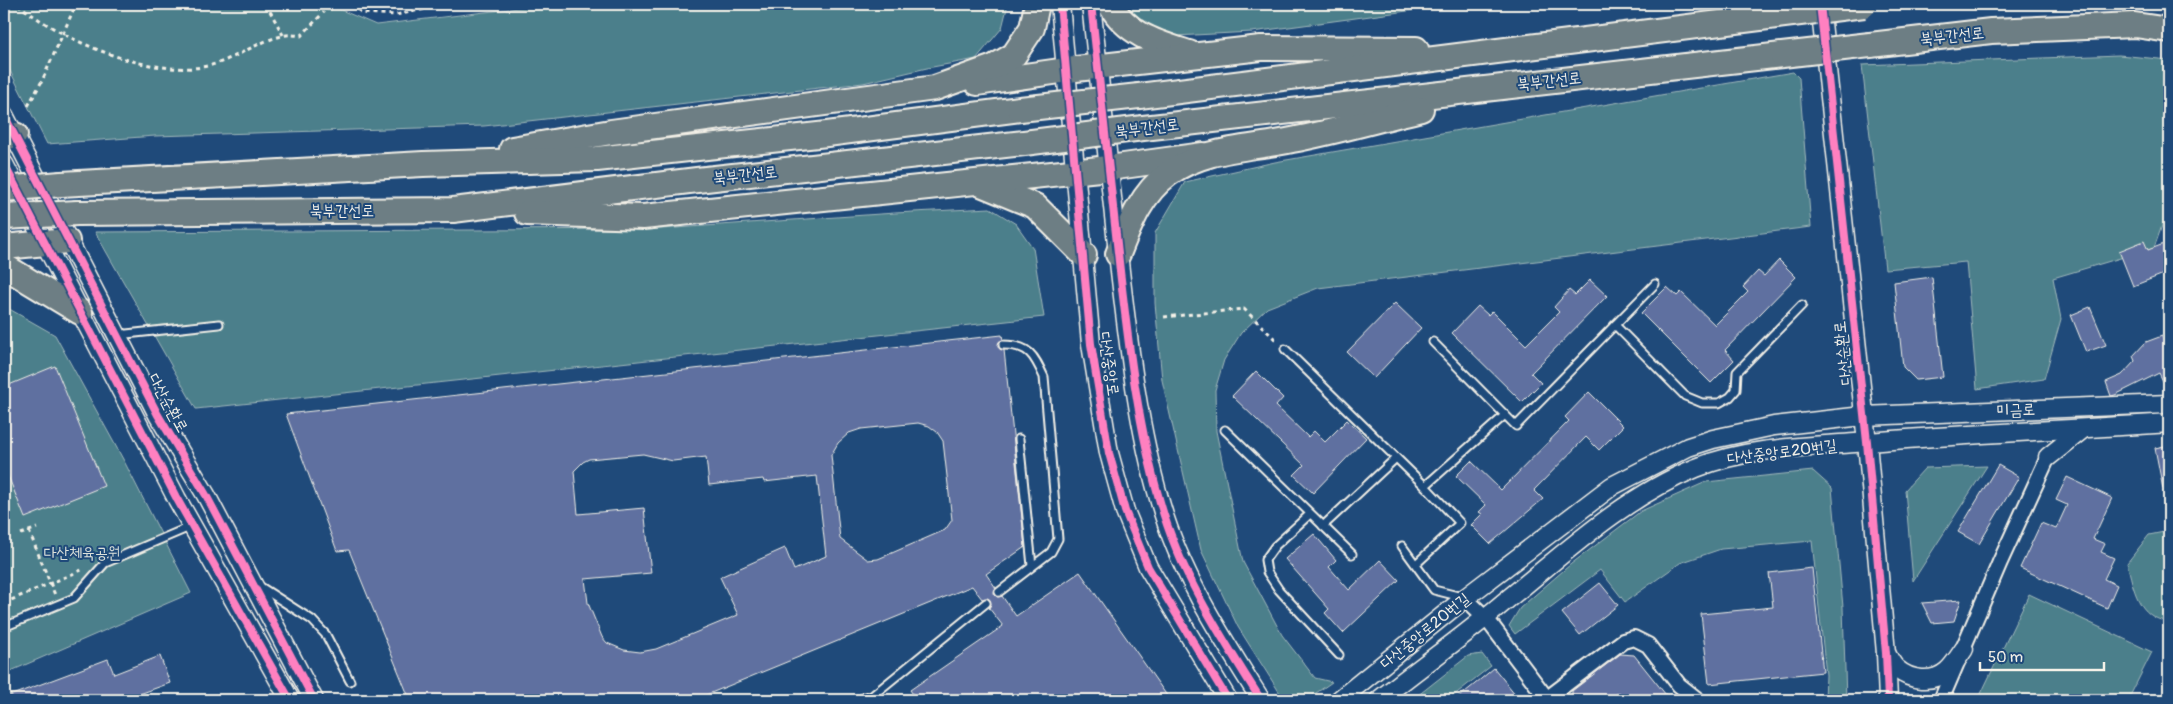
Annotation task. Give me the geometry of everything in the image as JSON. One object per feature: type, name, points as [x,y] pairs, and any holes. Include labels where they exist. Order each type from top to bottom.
[{"type":"highway","points":[[935,88],[994,67],[1014,55],[1032,28],[1037,4]]},
{"type":"highway","points":[[1110,4],[1131,30],[1153,41],[1198,56]]},
{"type":"highway","name":"북부간선로","points":[[4,189],[62,184],[423,164],[597,159],[827,134],[1139,96],[1524,49],[1869,4]]},
{"type":"highway","name":"북부간선로","points":[[4,217],[77,213],[453,210],[1143,128],[1991,32],[2135,25],[2169,30]]},
{"type":"highway","points":[[423,164],[611,132],[1066,70],[1261,48],[1524,49]]},
{"type":"highway","points":[[453,210],[643,216],[1109,168],[1292,140],[1518,85]]},
{"type":"highway","points":[[1118,254],[1135,212],[1149,193],[1168,174],[1203,155]]},
{"type":"highway","points":[[975,181],[1035,206],[1084,256]]},
{"type":"highway","points":[[4,247],[56,242]]},
{"type":"highway","points":[[4,266],[47,290],[80,312]]},
{"type":"street","name":"다산중앙로","points":[[1060,4],[1091,344],[1109,453],[1125,511],[1148,567],[1228,700]]},
{"type":"street","name":"다산중앙로","points":[[1091,4],[1118,254],[1137,398],[1160,503],[1196,591],[1261,700]]},
{"type":"street","name":"다산순환로","points":[[1820,4],[1867,442],[1886,653],[1888,700]]},
{"type":"street","name":"다산순환로","points":[[8,129],[56,242],[80,312],[192,526],[290,700]]},
{"type":"street","name":"다산순환로","points":[[4,164],[117,336],[158,415],[206,495],[314,700]]},
{"type":"street","name":"미금로","points":[[1863,416],[2169,404]]},
{"type":"street","name":"다산중앙로20번길","points":[[1339,700],[1465,598],[1612,486],[1688,447],[1713,438],[1774,426],[1863,416]]},
{"type":"street","points":[[1941,700],[2000,562],[2048,457],[2083,429],[2169,423]]},
{"type":"street","name":"다산중앙로20번길","points":[[1379,700],[1486,618],[1609,518],[1638,498],[1695,469],[1724,458],[1762,451],[1867,442],[2083,429]]},
{"type":"street","points":[[2033,431],[2047,445],[2048,457]]},
{"type":"street","points":[[1465,598],[1486,618],[1547,700],[1623,641],[1634,638],[1648,645],[1679,685],[1698,700]]},
{"type":"street","points":[[1886,653],[1895,668],[1905,674],[1918,679],[1932,679],[1947,671],[1964,649]]},
{"type":"lane","points":[[1432,342],[1516,426],[1655,284]]},
{"type":"lane","points":[[1615,325],[1685,396],[1702,403],[1719,403],[1730,397],[1736,390],[1736,372],[1802,305]]},
{"type":"lane","points":[[117,336],[219,324]]},
{"type":"lane","points":[[999,592],[1051,552],[1058,539],[1044,377],[1036,358],[1025,348],[1003,345]]},
{"type":"lane","points":[[1285,349],[1425,486],[1460,523],[1416,564]]},
{"type":"lane","points":[[1425,486],[1505,415]]},
{"type":"lane","points":[[1225,430],[1352,554]]},
{"type":"lane","points":[[1019,439],[1032,566]]},
{"type":"lane","points":[[1323,526],[1396,458]]},
{"type":"lane","points":[[1310,514],[1275,546],[1265,560],[1267,572],[1279,590],[1339,655]]},
{"type":"lane","points":[[4,627],[74,598],[105,563],[192,526]]},
{"type":"lane","points":[[1402,546],[1434,590],[1465,598]]},
{"type":"lane","points":[[253,582],[312,620],[326,635],[350,681]]},
{"type":"lane","points":[[867,700],[986,603]]},
{"type":"path","points":[[18,4],[63,35],[121,58],[176,68],[214,64],[283,35],[301,36],[320,18],[330,4]]},
{"type":"path","points":[[28,106],[42,81],[76,4]]},
{"type":"path","points":[[266,4],[283,35]]},
{"type":"path","points":[[352,4],[362,12],[396,15],[449,4]]},
{"type":"path","points":[[1164,317],[1244,309],[1285,349]]},
{"type":"path","points":[[21,534],[37,528]]},
{"type":"path","points":[[29,531],[59,605]]},
{"type":"green space","points":[[4,4],[327,4],[376,25],[552,4],[1008,4],[1002,28],[976,59],[863,83],[484,126],[155,136],[47,144],[4,59]]},
{"type":"green space","points":[[1128,4],[1459,4],[1252,32],[1175,36],[1142,26]]},
{"type":"green space","points":[[2119,55],[2169,60],[2169,206],[2154,248],[2053,278],[2061,319],[2044,379],[1977,389],[1966,262],[1885,269],[1862,65]]},
{"type":"green space","points":[[1793,72],[1799,78],[1811,227],[1318,288],[1267,308],[1241,333],[1224,360],[1215,390],[1216,431],[1243,562],[1282,635],[1315,678],[1332,682],[1306,700],[1283,698],[1238,627],[1201,550],[1162,380],[1155,303],[1155,233],[1185,182],[1275,162]]},
{"type":"green space","points":[[990,208],[1016,224],[1033,248],[1044,317],[196,409],[95,232],[661,229]]},
{"type":"green space","name":"다산체육공원","points":[[4,306],[55,335],[124,461],[191,593],[4,674]]},
{"type":"green space","points":[[1987,466],[1913,581],[1905,490],[1925,468]]},
{"type":"green space","points":[[1813,471],[1832,488],[1843,607],[1846,700],[1825,700],[1826,675],[1812,541],[1721,549],[1680,563],[1625,602],[1600,570],[1515,634],[1509,626],[1520,608],[1571,564],[1641,511],[1706,482]]},
{"type":"green space","points":[[2169,531],[2169,622],[2158,619],[2143,608],[2135,592],[2127,563],[2149,535]]},
{"type":"green space","points":[[2029,594],[2152,652],[2128,700],[1978,700]]},
{"type":"green space","points":[[1482,654],[1491,666],[1448,700],[1412,700],[1468,656]]},
{"type":"building","points":[[2144,241],[2148,250],[2169,242],[2169,272],[2133,286],[2119,251]]},
{"type":"building","points":[[1779,260],[1796,277],[1725,350],[1734,360],[1711,383],[1641,313],[1667,287],[1677,296],[1681,292],[1715,325],[1748,292],[1743,287],[1758,271],[1764,276]]},
{"type":"building","points":[[1932,277],[1943,377],[1916,380],[1903,367],[1894,282]]},
{"type":"building","points":[[1590,280],[1607,296],[1531,373],[1541,383],[1522,402],[1452,333],[1478,306],[1488,315],[1492,311],[1526,345],[1559,312],[1554,307],[1569,290],[1575,295]]},
{"type":"building","points":[[1395,303],[1421,328],[1374,378],[1347,352]]},
{"type":"building","points":[[2090,307],[2106,345],[2086,352],[2071,315]]},
{"type":"building","points":[[1002,335],[1003,340],[998,345],[1000,349],[1004,350],[1025,547],[986,574],[996,588],[995,595],[997,597],[1002,596],[1016,616],[1080,572],[1170,700],[917,700],[910,690],[1003,626],[989,608],[990,600],[987,598],[982,599],[972,586],[694,700],[410,700],[349,550],[337,551],[286,414]],"holes":[[[918,423],[929,426],[937,432],[943,441],[952,520],[945,530],[878,559],[868,560],[840,539],[831,455],[838,443],[849,433],[861,429]],[[643,454],[673,461],[706,457],[709,485],[763,479],[764,482],[817,476],[826,556],[794,570],[785,548],[720,577],[738,615],[656,649],[640,652],[624,650],[607,643],[602,637],[588,603],[585,579],[651,573],[644,508],[578,514],[574,471],[589,459]]]},
{"type":"building","points":[[2162,336],[2169,353],[2169,393],[2159,373],[2111,396],[2106,382],[2122,375],[2135,361],[2133,356],[2146,342]]},
{"type":"building","points":[[55,366],[104,486],[25,518],[4,466],[4,387]]},
{"type":"building","points":[[1256,371],[1283,398],[1276,406],[1308,437],[1314,431],[1325,442],[1347,420],[1366,438],[1313,493],[1294,475],[1304,465],[1232,396]]},
{"type":"building","points":[[1589,392],[1623,426],[1599,450],[1586,437],[1534,490],[1543,499],[1490,544],[1471,525],[1482,514],[1479,512],[1486,505],[1456,476],[1471,461],[1501,490],[1569,421],[1565,417]]},
{"type":"building","points":[[2169,445],[2169,488],[2163,489],[2155,448]]},
{"type":"building","points":[[1998,465],[2019,477],[1979,544],[1958,532]]},
{"type":"building","points":[[2067,477],[2112,498],[2093,539],[2105,544],[2101,552],[2114,558],[2104,579],[2117,585],[2107,608],[2020,568],[2041,523],[2056,529],[2067,505],[2056,500]]},
{"type":"building","points":[[1314,534],[1336,560],[1329,567],[1349,590],[1380,560],[1399,580],[1343,633],[1325,613],[1329,609],[1285,559]]},
{"type":"building","points":[[1812,568],[1823,672],[1709,684],[1701,614],[1773,607],[1769,573]]},
{"type":"building","points":[[1600,583],[1618,605],[1580,635],[1562,613]]},
{"type":"building","points":[[1961,600],[1954,621],[1932,623],[1922,603]]},
{"type":"building","points":[[1620,654],[1634,655],[1670,700],[1626,700],[1619,692],[1608,700],[1572,700],[1572,691]]},
{"type":"building","points":[[160,656],[170,683],[123,700],[4,700],[4,698],[108,659],[114,674]]},
{"type":"building","points":[[1494,668],[1520,700],[1455,700],[1475,684]]},
{"type":"cycle path","points":[[1060,4],[1091,344],[1109,453],[1125,511],[1148,567],[1228,700]]},
{"type":"cycle path","points":[[1091,4],[1127,329],[1135,387],[1152,474],[1168,529],[1190,580],[1217,629],[1261,700]]},
{"type":"cycle path","points":[[1820,4],[1867,442],[1886,653],[1888,700]]},
{"type":"cycle path","points":[[4,115],[158,415],[206,495],[314,700]]},
{"type":"cycle path","points":[[4,164],[177,499],[290,700]]}]
